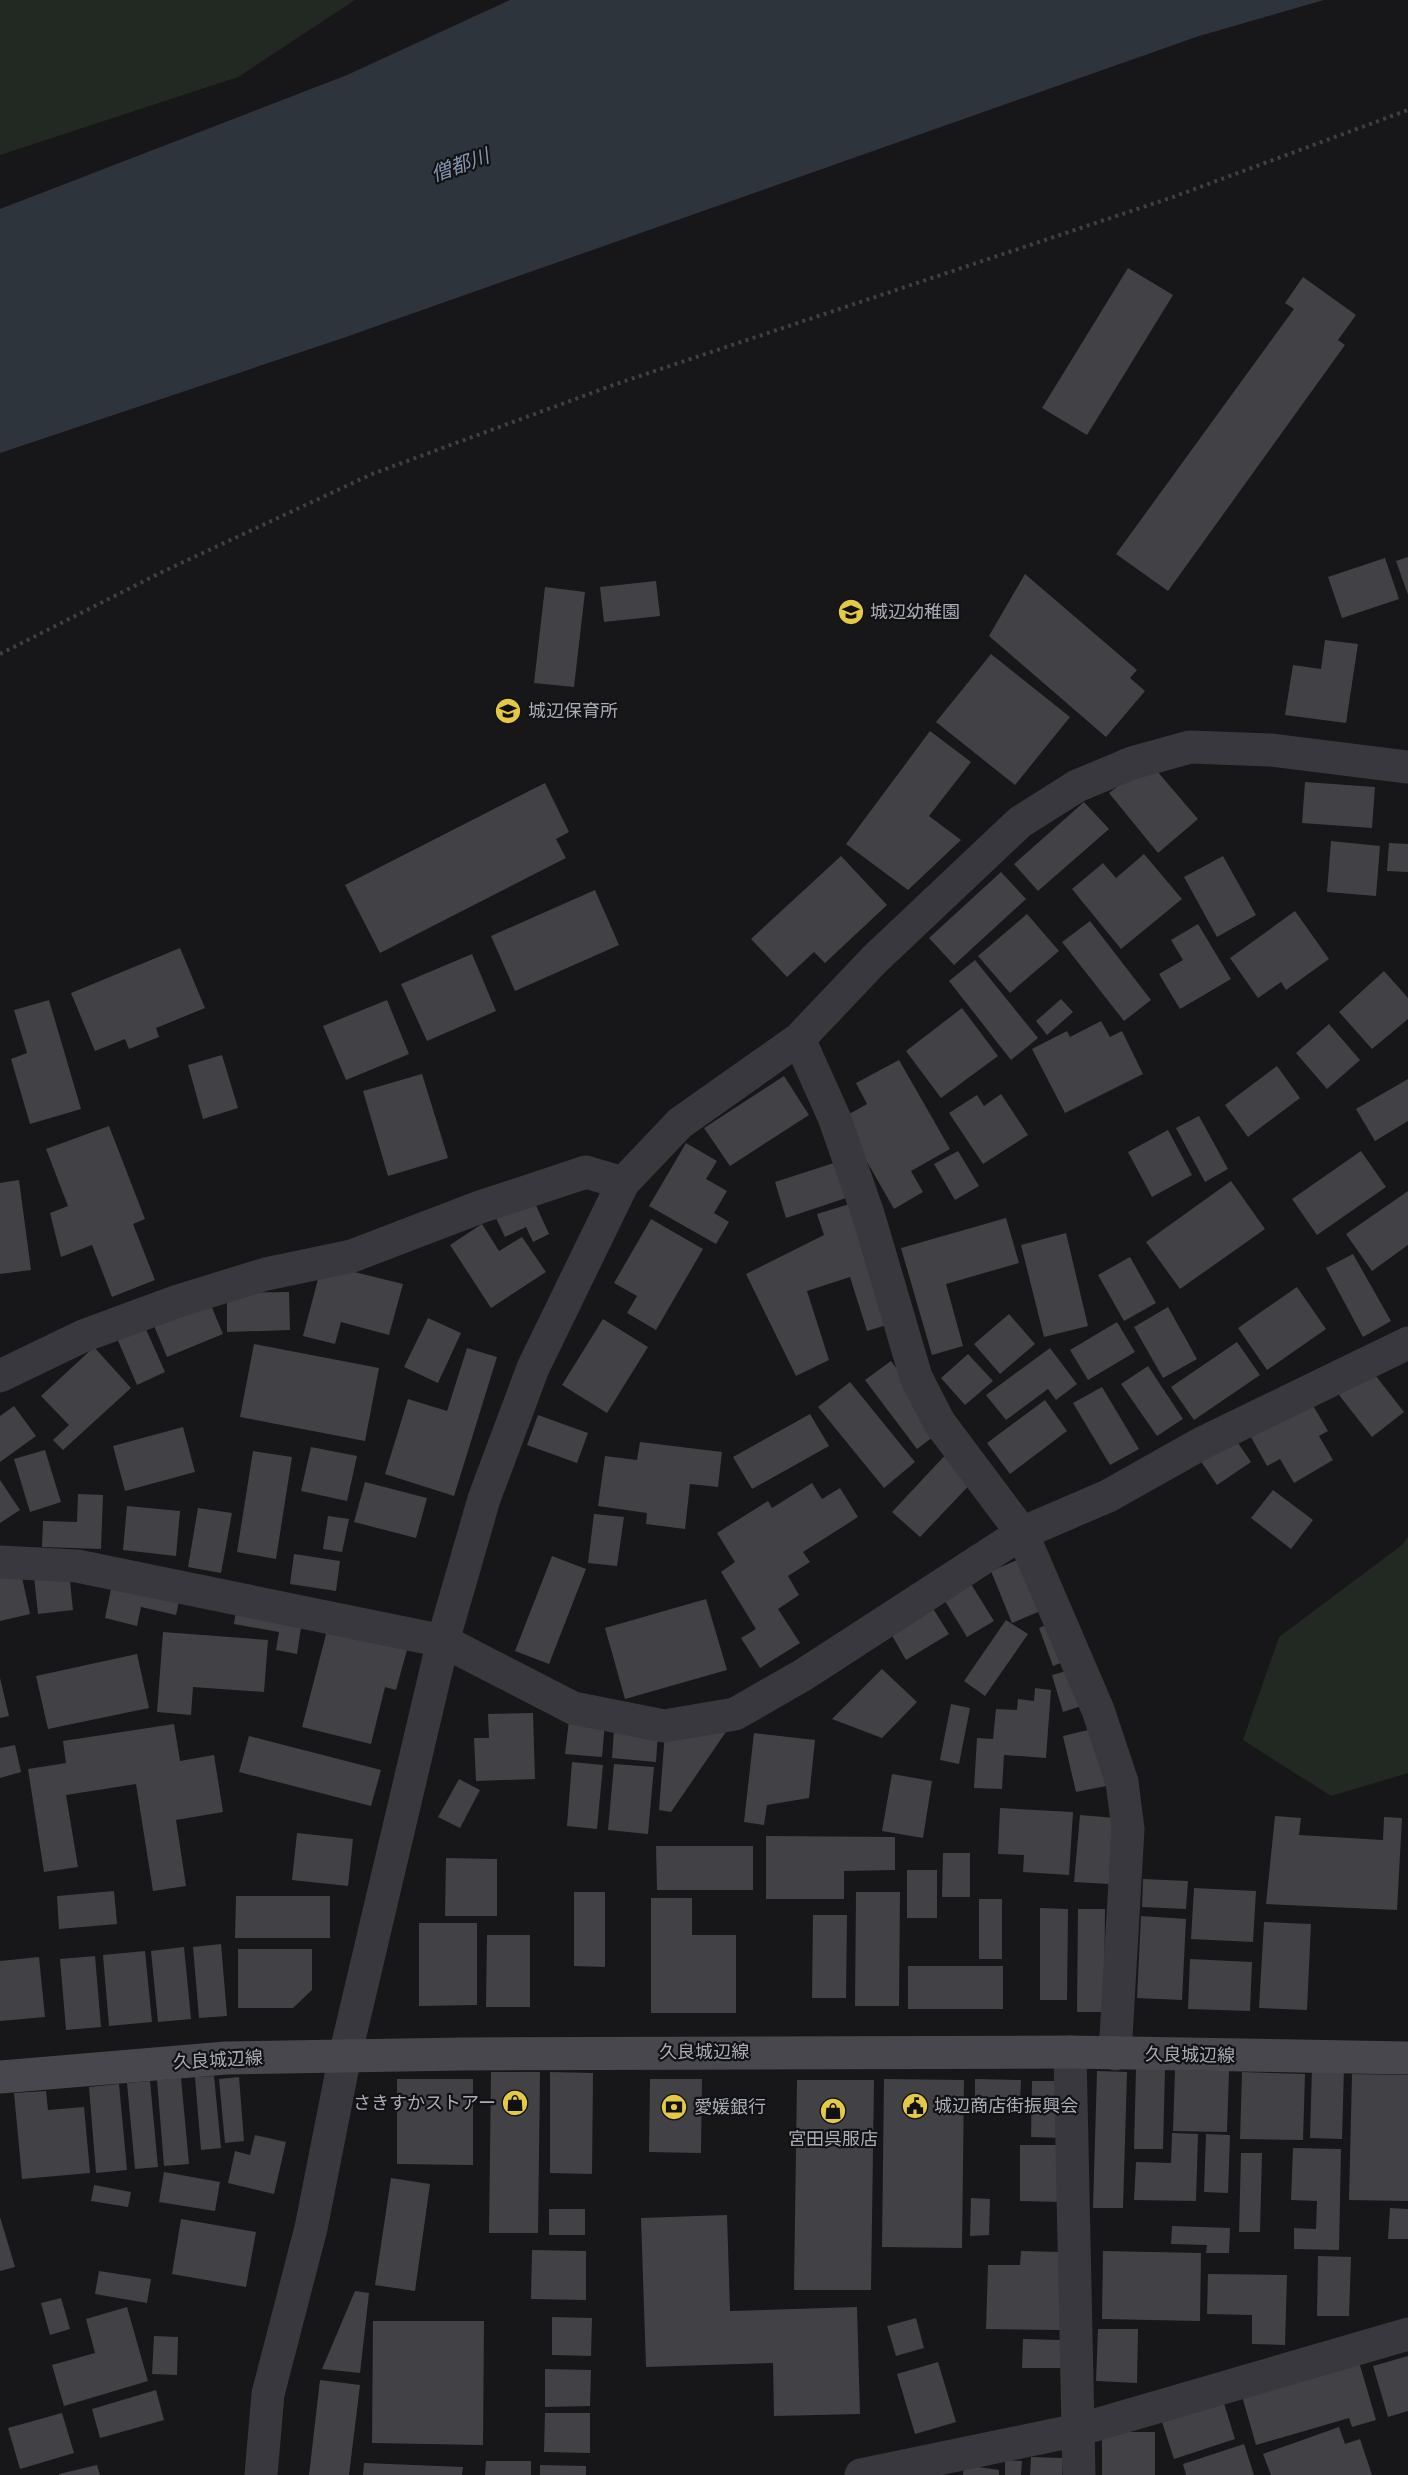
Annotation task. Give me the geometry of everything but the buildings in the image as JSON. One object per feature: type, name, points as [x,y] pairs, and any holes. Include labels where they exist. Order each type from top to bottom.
[{"type":"main road","name":"久良城辺線","points":[[0,2077],[226,2058],[474,2054],[1070,2052],[1408,2058]]},
{"type":"street","points":[[261,2475],[268,2394],[311,2228],[345,2056],[443,1641],[484,1499],[533,1368],[623,1183],[680,1123],[799,1039],[875,959],[1020,822],[1077,786],[1132,763],[1190,747],[1270,750],[1408,767]]},
{"type":"street","points":[[799,1039],[834,1117],[868,1214],[916,1377],[939,1422],[1022,1533],[1098,1710],[1122,1782],[1128,1829],[1115,2054]]},
{"type":"street","points":[[0,1376],[83,1336],[178,1301],[266,1274],[352,1256],[480,1207],[586,1172],[623,1183]]},
{"type":"street","points":[[0,1562],[77,1566],[443,1641],[573,1708],[664,1726],[735,1714],[803,1676],[1022,1533],[1108,1496],[1204,1442],[1408,1343]]},
{"type":"street","points":[[1070,2052],[1078,2475]]},
{"type":"street","points":[[861,2475],[1078,2430],[1408,2334]]},
{"type":"path","points":[[0,654],[162,572],[372,474],[616,384],[1173,197],[1408,110]]},
{"type":"shaded area","points":[[0,0],[355,0],[238,77],[0,155]]},
{"type":"shaded area","points":[[1408,1537],[1408,1773],[1331,1796],[1243,1740],[1279,1637],[1402,1545]]},
{"type":"water","name":"僧都川","points":[[510,0],[1324,0],[1199,36],[343,338],[0,453],[0,209],[347,75]]},
{"type":"place","name":"城辺幼稚園","points":[[851,612]]},
{"type":"place","name":"城辺保育所","points":[[508,711]]},
{"type":"place","name":"さきすかストアー","points":[[515,2103]]},
{"type":"place","name":"城辺商店街振興会","points":[[915,2106]]},
{"type":"place","name":"愛媛銀行","points":[[674,2107]]},
{"type":"place","name":"宮田呉服店","points":[[833,2111]]}]
